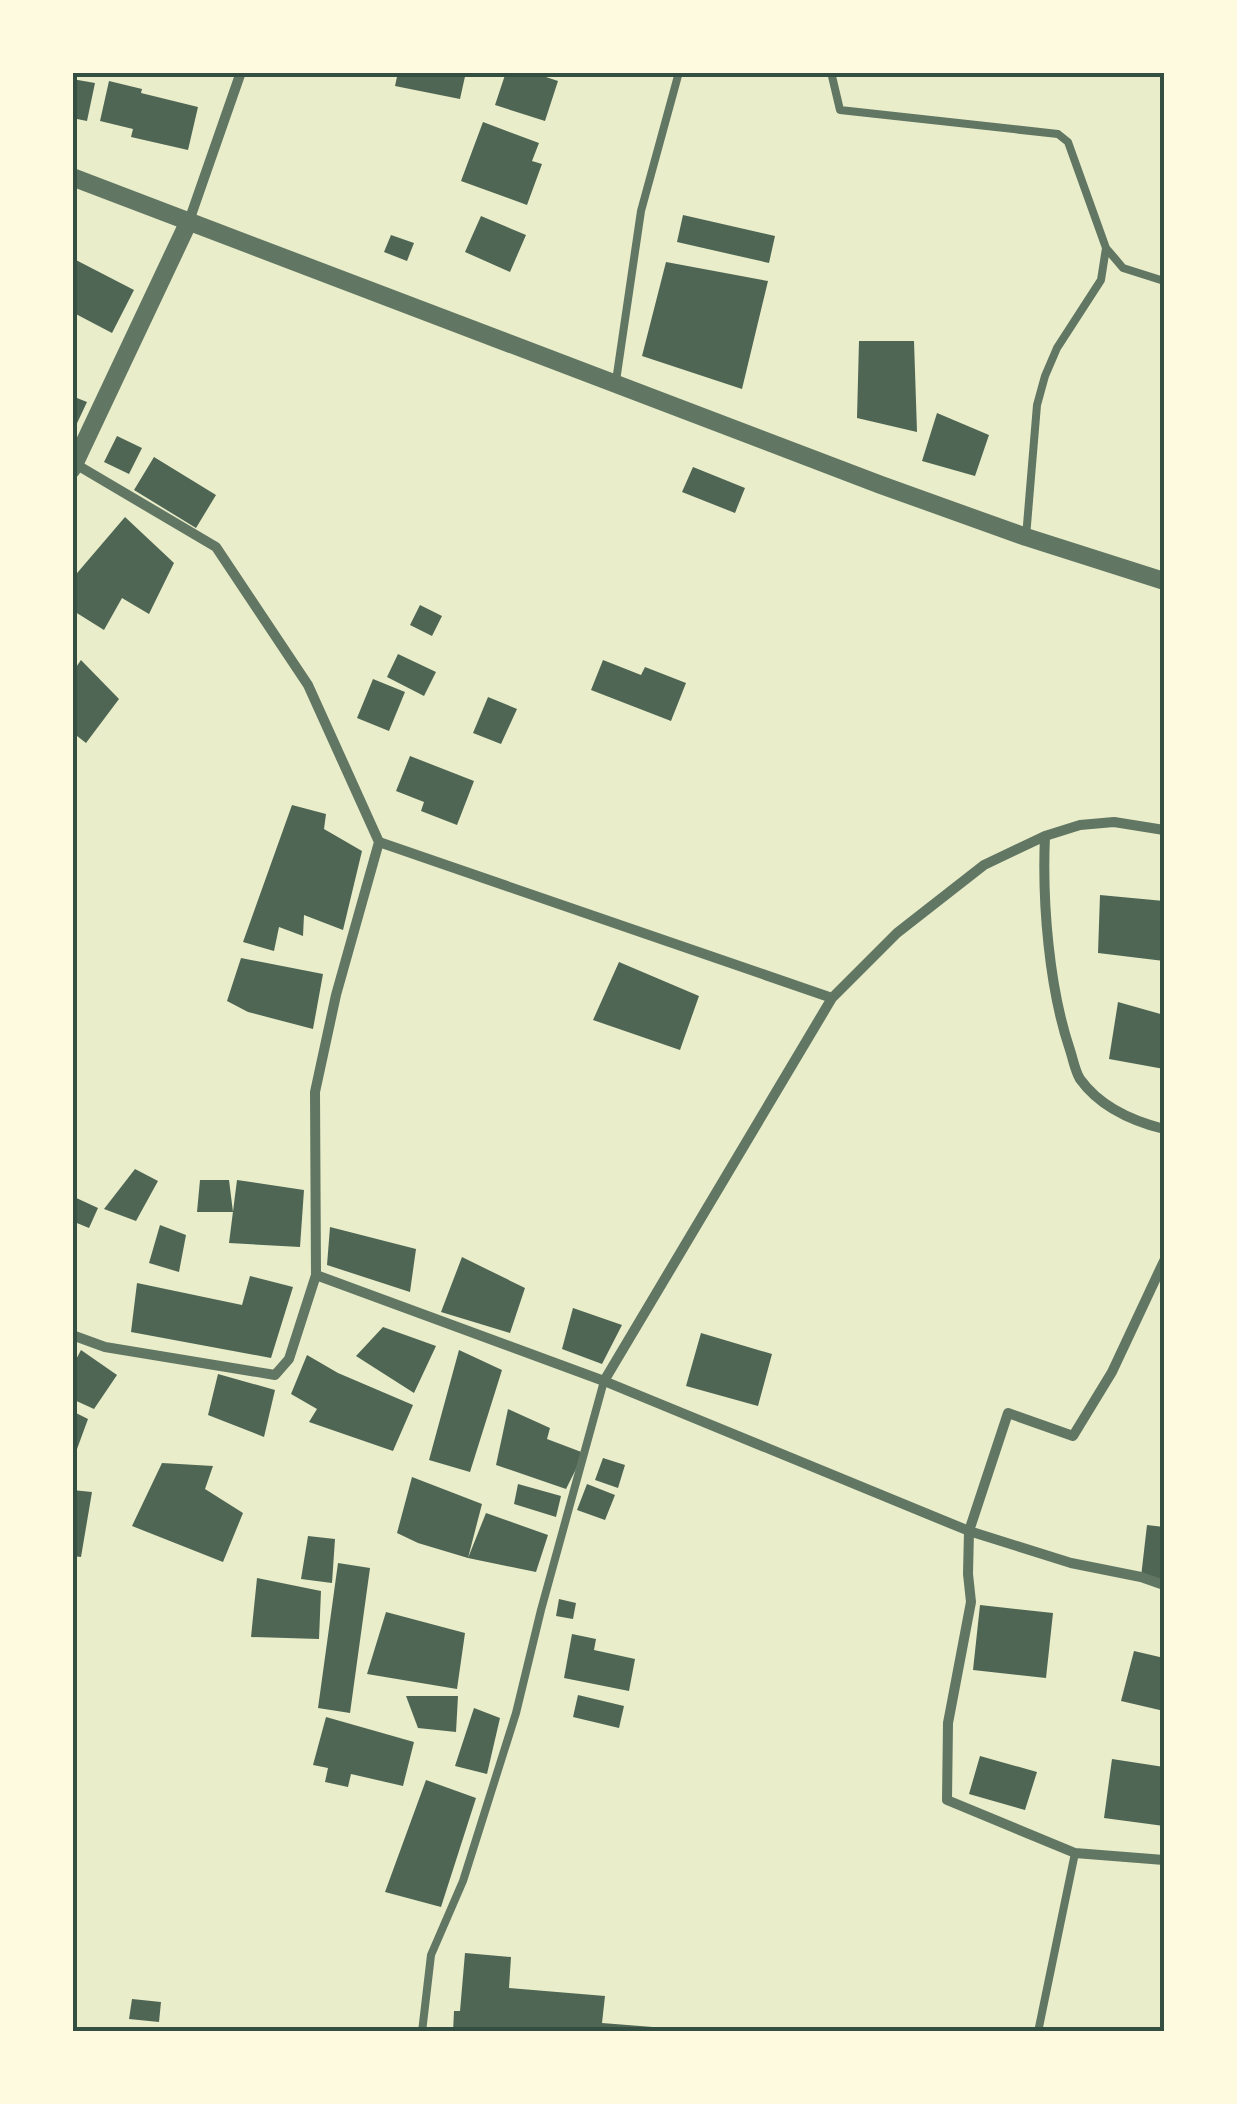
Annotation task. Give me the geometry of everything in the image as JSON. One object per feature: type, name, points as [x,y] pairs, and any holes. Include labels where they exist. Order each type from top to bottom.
[{"type":"street","points":[[72,1335],[105,1347],[275,1375],[289,1360],[316,1275],[314,1092],[336,995],[379,842],[308,685],[216,547],[74,465],[189,221],[238,74]]},
{"type":"street","points":[[72,177],[1026,537],[1164,581]]},
{"type":"street","points":[[604,1381],[832,998],[897,932],[984,865],[1045,836],[1114,822],[1164,830]]},
{"type":"street","points":[[1045,836],[1052,965],[1064,1033],[1079,1077],[1102,1102],[1118,1112],[1164,1129]]},
{"type":"street","points":[[379,842],[832,998]]},
{"type":"street","points":[[1164,1261],[1112,1372],[1074,1436],[1008,1413],[969,1531],[971,1602],[948,1723],[947,1800],[1074,1853],[1164,1860]]},
{"type":"street","points":[[316,1275],[604,1381],[969,1531],[1071,1563],[1164,1585]]},
{"type":"lane","points":[[615,384],[641,210],[679,72]]},
{"type":"lane","points":[[831,72],[840,110],[1058,134],[1068,142],[1106,248],[1123,268],[1164,281]]},
{"type":"lane","points":[[1026,537],[1037,405],[1045,376],[1057,348],[1101,280],[1106,248]]},
{"type":"lane","points":[[422,2032],[431,1955],[464,1881],[516,1713],[604,1381]]},
{"type":"lane","points":[[1038,2032],[1074,1853]]},
{"type":"building","points":[[398,72],[466,72],[460,99],[395,86]]},
{"type":"building","points":[[506,72],[531,72],[558,81],[545,121],[495,105]]},
{"type":"building","points":[[72,79],[95,83],[87,121],[72,118]]},
{"type":"building","points":[[109,81],[198,107],[188,150],[131,137],[133,129],[100,121]]},
{"type":"building","points":[[483,122],[539,143],[532,161],[542,164],[527,205],[461,181]]},
{"type":"building","points":[[683,215],[775,236],[769,263],[677,242]]},
{"type":"building","points":[[481,216],[526,235],[510,272],[465,252]]},
{"type":"building","points":[[391,235],[414,243],[407,261],[384,252]]},
{"type":"building","points":[[72,258],[134,290],[112,333],[72,312]]},
{"type":"building","points":[[666,262],[768,281],[742,389],[642,356]]},
{"type":"building","points":[[859,341],[914,341],[917,432],[857,418]]},
{"type":"building","points":[[72,396],[87,402],[72,434]]},
{"type":"building","points":[[937,413],[989,435],[975,476],[922,461]]},
{"type":"building","points":[[117,436],[142,448],[129,474],[104,462]]},
{"type":"building","points":[[154,457],[216,495],[196,528],[134,490]]},
{"type":"building","points":[[693,467],[745,488],[735,513],[682,492]]},
{"type":"building","points":[[125,517],[174,563],[149,614],[122,598],[104,630],[72,610],[72,579]]},
{"type":"building","points":[[420,605],[442,616],[432,636],[410,625]]},
{"type":"building","points":[[398,654],[436,672],[424,696],[387,677]]},
{"type":"building","points":[[81,660],[119,699],[86,743],[72,732],[72,673]]},
{"type":"building","points":[[603,660],[641,675],[645,667],[686,683],[671,721],[591,690]]},
{"type":"building","points":[[373,679],[405,692],[389,731],[357,718]]},
{"type":"building","points":[[488,697],[517,709],[501,744],[473,733]]},
{"type":"building","points":[[410,756],[474,781],[457,825],[421,811],[424,802],[396,791]]},
{"type":"building","points":[[292,805],[326,814],[324,829],[362,851],[343,930],[304,915],[303,936],[279,927],[274,951],[243,942]]},
{"type":"building","points":[[1100,895],[1164,901],[1164,961],[1098,953]]},
{"type":"building","points":[[241,958],[323,974],[313,1029],[248,1012],[227,1001]]},
{"type":"building","points":[[619,962],[699,996],[680,1050],[593,1020]]},
{"type":"building","points":[[1118,1002],[1164,1015],[1164,1069],[1109,1059]]},
{"type":"building","points":[[135,1169],[158,1181],[136,1221],[104,1209]]},
{"type":"building","points":[[200,1180],[229,1180],[233,1212],[197,1212]]},
{"type":"building","points":[[237,1180],[304,1190],[300,1247],[229,1243]]},
{"type":"building","points":[[72,1196],[98,1208],[89,1228],[72,1221]]},
{"type":"building","points":[[160,1225],[186,1235],[179,1272],[149,1263]]},
{"type":"building","points":[[330,1227],[416,1249],[410,1292],[327,1265]]},
{"type":"building","points":[[462,1257],[525,1288],[510,1333],[441,1312]]},
{"type":"building","points":[[250,1276],[293,1287],[271,1358],[131,1332],[137,1283],[242,1305]]},
{"type":"building","points":[[573,1308],[622,1325],[602,1364],[562,1349]]},
{"type":"building","points":[[383,1327],[436,1346],[414,1393],[356,1356]]},
{"type":"building","points":[[701,1333],[772,1354],[758,1406],[686,1386]]},
{"type":"building","points":[[81,1350],[117,1375],[94,1409],[72,1399],[72,1367]]},
{"type":"building","points":[[459,1350],[502,1370],[470,1472],[429,1460]]},
{"type":"building","points":[[307,1355],[338,1373],[413,1405],[393,1451],[309,1422],[317,1409],[291,1394]]},
{"type":"building","points":[[218,1374],[275,1390],[264,1437],[208,1415]]},
{"type":"building","points":[[508,1409],[550,1428],[547,1439],[584,1453],[566,1489],[496,1465]]},
{"type":"building","points":[[72,1411],[88,1419],[73,1460],[72,1460]]},
{"type":"building","points":[[603,1458],[625,1465],[618,1488],[595,1480]]},
{"type":"building","points":[[162,1463],[213,1466],[205,1489],[243,1513],[223,1562],[132,1526]]},
{"type":"building","points":[[412,1477],[482,1504],[468,1558],[397,1533]]},
{"type":"building","points":[[518,1484],[561,1496],[556,1517],[514,1504]]},
{"type":"building","points":[[587,1484],[615,1495],[605,1520],[577,1510]]},
{"type":"building","points":[[72,1490],[92,1492],[81,1557],[72,1556]]},
{"type":"building","points":[[486,1513],[548,1535],[536,1572],[468,1558]]},
{"type":"building","points":[[1147,1525],[1164,1527],[1164,1580],[1141,1577]]},
{"type":"building","points":[[308,1536],[335,1539],[332,1583],[301,1579]]},
{"type":"building","points":[[338,1563],[370,1568],[350,1713],[318,1708]]},
{"type":"building","points":[[257,1578],[321,1591],[319,1639],[251,1637]]},
{"type":"building","points":[[559,1599],[576,1603],[573,1619],[556,1616]]},
{"type":"building","points":[[980,1605],[1053,1613],[1046,1678],[973,1670]]},
{"type":"building","points":[[386,1612],[465,1633],[457,1689],[367,1674]]},
{"type":"building","points":[[572,1634],[596,1639],[594,1650],[635,1659],[629,1691],[564,1678]]},
{"type":"building","points":[[1134,1651],[1164,1658],[1164,1711],[1121,1701]]},
{"type":"building","points":[[578,1695],[624,1706],[619,1728],[573,1717]]},
{"type":"building","points":[[406,1696],[458,1696],[456,1732],[418,1728]]},
{"type":"building","points":[[474,1708],[500,1718],[487,1774],[455,1766]]},
{"type":"building","points":[[326,1717],[414,1742],[403,1786],[351,1774],[348,1787],[325,1782],[328,1768],[313,1765]]},
{"type":"building","points":[[980,1756],[1037,1772],[1025,1810],[969,1794]]},
{"type":"building","points":[[1112,1759],[1164,1767],[1164,1826],[1104,1818]]},
{"type":"building","points":[[426,1780],[476,1798],[441,1907],[385,1892]]},
{"type":"building","points":[[465,1953],[511,1957],[509,1988],[605,1996],[602,2023],[678,2032],[453,2032],[454,2011],[460,2011]]},
{"type":"building","points":[[132,1999],[161,2002],[159,2022],[129,2019]]}]
